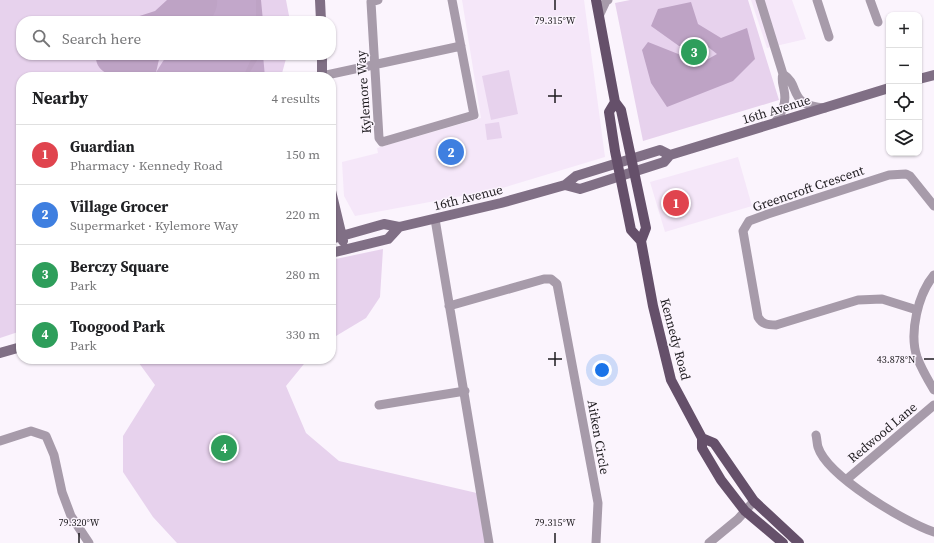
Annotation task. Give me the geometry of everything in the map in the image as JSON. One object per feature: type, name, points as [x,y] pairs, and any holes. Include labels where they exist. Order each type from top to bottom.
[{"type":"main road","points":[[320,0],[321,16]]},
{"type":"main road","name":"Kennedy Road","points":[[596,0],[615,102],[621,110],[635,170],[646,228],[641,241],[653,306],[671,380],[702,438],[702,448],[721,480],[745,511],[783,543]]},
{"type":"main road","points":[[322,60],[322,72]]},
{"type":"main road","points":[[922,78],[934,75]]},
{"type":"main road","name":"16th Avenue","points":[[565,185],[580,189],[635,170],[664,162],[670,155],[886,89]]},
{"type":"main road","name":"Kennedy Road","points":[[615,102],[609,112],[619,176],[631,230],[641,241]]},
{"type":"main road","name":"16th Avenue","points":[[336,238],[384,224],[399,227],[435,219],[565,185],[576,176],[661,150],[670,155]]},
{"type":"main road","points":[[336,214],[345,249]]},
{"type":"main road","name":"16th Avenue","points":[[336,252],[388,239],[399,227]]},
{"type":"main road","points":[[0,353],[16,348]]},
{"type":"main road","name":"Kennedy Road","points":[[702,438],[714,443],[754,501],[799,543]]},
{"type":"street","name":"Kylemore Way","points":[[378,0],[371,2],[379,138],[382,142],[474,115],[452,0]]},
{"type":"street","points":[[599,16],[608,0]]},
{"type":"street","points":[[760,0],[783,74],[782,81],[785,102],[783,112],[775,123]]},
{"type":"street","points":[[817,0],[829,37]]},
{"type":"street","points":[[870,0],[878,22]]},
{"type":"street","points":[[336,74],[461,46]]},
{"type":"street","points":[[783,74],[788,78],[796,96],[804,103],[825,108]]},
{"type":"street","name":"Greencroft Crescent","points":[[917,310],[882,299],[858,300],[776,325],[767,325],[760,321],[758,317],[743,231],[749,222],[768,214],[889,175],[906,174],[910,176],[934,206]]},
{"type":"street","points":[[435,219],[465,391],[489,543]]},
{"type":"street","points":[[934,275],[922,296],[917,310],[915,347],[917,357],[934,390]]},
{"type":"street","name":"Aitken Circle","points":[[449,306],[544,279],[551,279],[557,284],[598,503],[596,543]]},
{"type":"street","points":[[379,405],[465,391]]},
{"type":"street","name":"Redwood Lane","points":[[846,480],[934,405]]},
{"type":"street","points":[[0,441],[31,431],[46,436],[54,455],[62,492],[71,516],[89,543]]},
{"type":"street","name":"Redwood Lane","points":[[816,435],[818,448],[826,460],[846,480],[903,519],[934,532]]},
{"type":"street","points":[[709,543],[738,519],[754,501]]},
{"type":"shaded area","points":[[0,0],[286,0],[289,16],[16,16],[16,60],[286,60],[282,72],[16,72],[16,333],[0,338]]},
{"type":"shaded area","points":[[167,0],[217,0],[217,5],[213,16],[140,16],[155,11]]},
{"type":"shaded area","points":[[202,0],[258,0],[260,16],[192,16]]},
{"type":"shaded area","points":[[256,0],[261,0],[263,16],[256,16]]},
{"type":"shaded area","points":[[462,0],[584,0],[605,157],[499,189],[355,216],[344,196],[342,162],[378,153],[377,148],[481,118]]},
{"type":"shaded area","points":[[630,0],[748,0],[779,100],[643,141],[615,3]]},
{"type":"shaded area","points":[[751,0],[792,0],[806,39],[767,48]]},
{"type":"shaded area","points":[[691,2],[698,24],[721,38],[747,28],[755,59],[733,81],[667,107],[651,83],[642,50],[648,42],[701,63],[717,54],[708,47],[679,46],[651,26],[658,9]]},
{"type":"shaded area","points":[[97,60],[159,60],[156,72],[106,72],[97,64]]},
{"type":"shaded area","points":[[164,60],[263,60],[265,72],[156,72]]},
{"type":"shaded area","points":[[251,60],[257,60],[250,72],[245,72]]},
{"type":"shaded area","points":[[509,70],[518,114],[491,120],[482,76]]},
{"type":"shaded area","points":[[499,122],[502,138],[487,140],[485,124]]},
{"type":"shaded area","points":[[738,157],[752,206],[665,232],[650,182]]},
{"type":"shaded area","points":[[383,249],[380,297],[366,318],[336,336],[336,259]]},
{"type":"shaded area","points":[[140,364],[304,364],[286,386],[306,433],[339,461],[481,494],[489,543],[177,543],[153,517],[123,472],[123,436],[155,385]]},
{"type":"place","name":"Berczy Square","points":[[694,52]]},
{"type":"place","name":"Village Grocer","points":[[451,152]]},
{"type":"place","name":"Guardian","points":[[676,203]]},
{"type":"place","name":"Toogood Park","points":[[224,448]]}]
